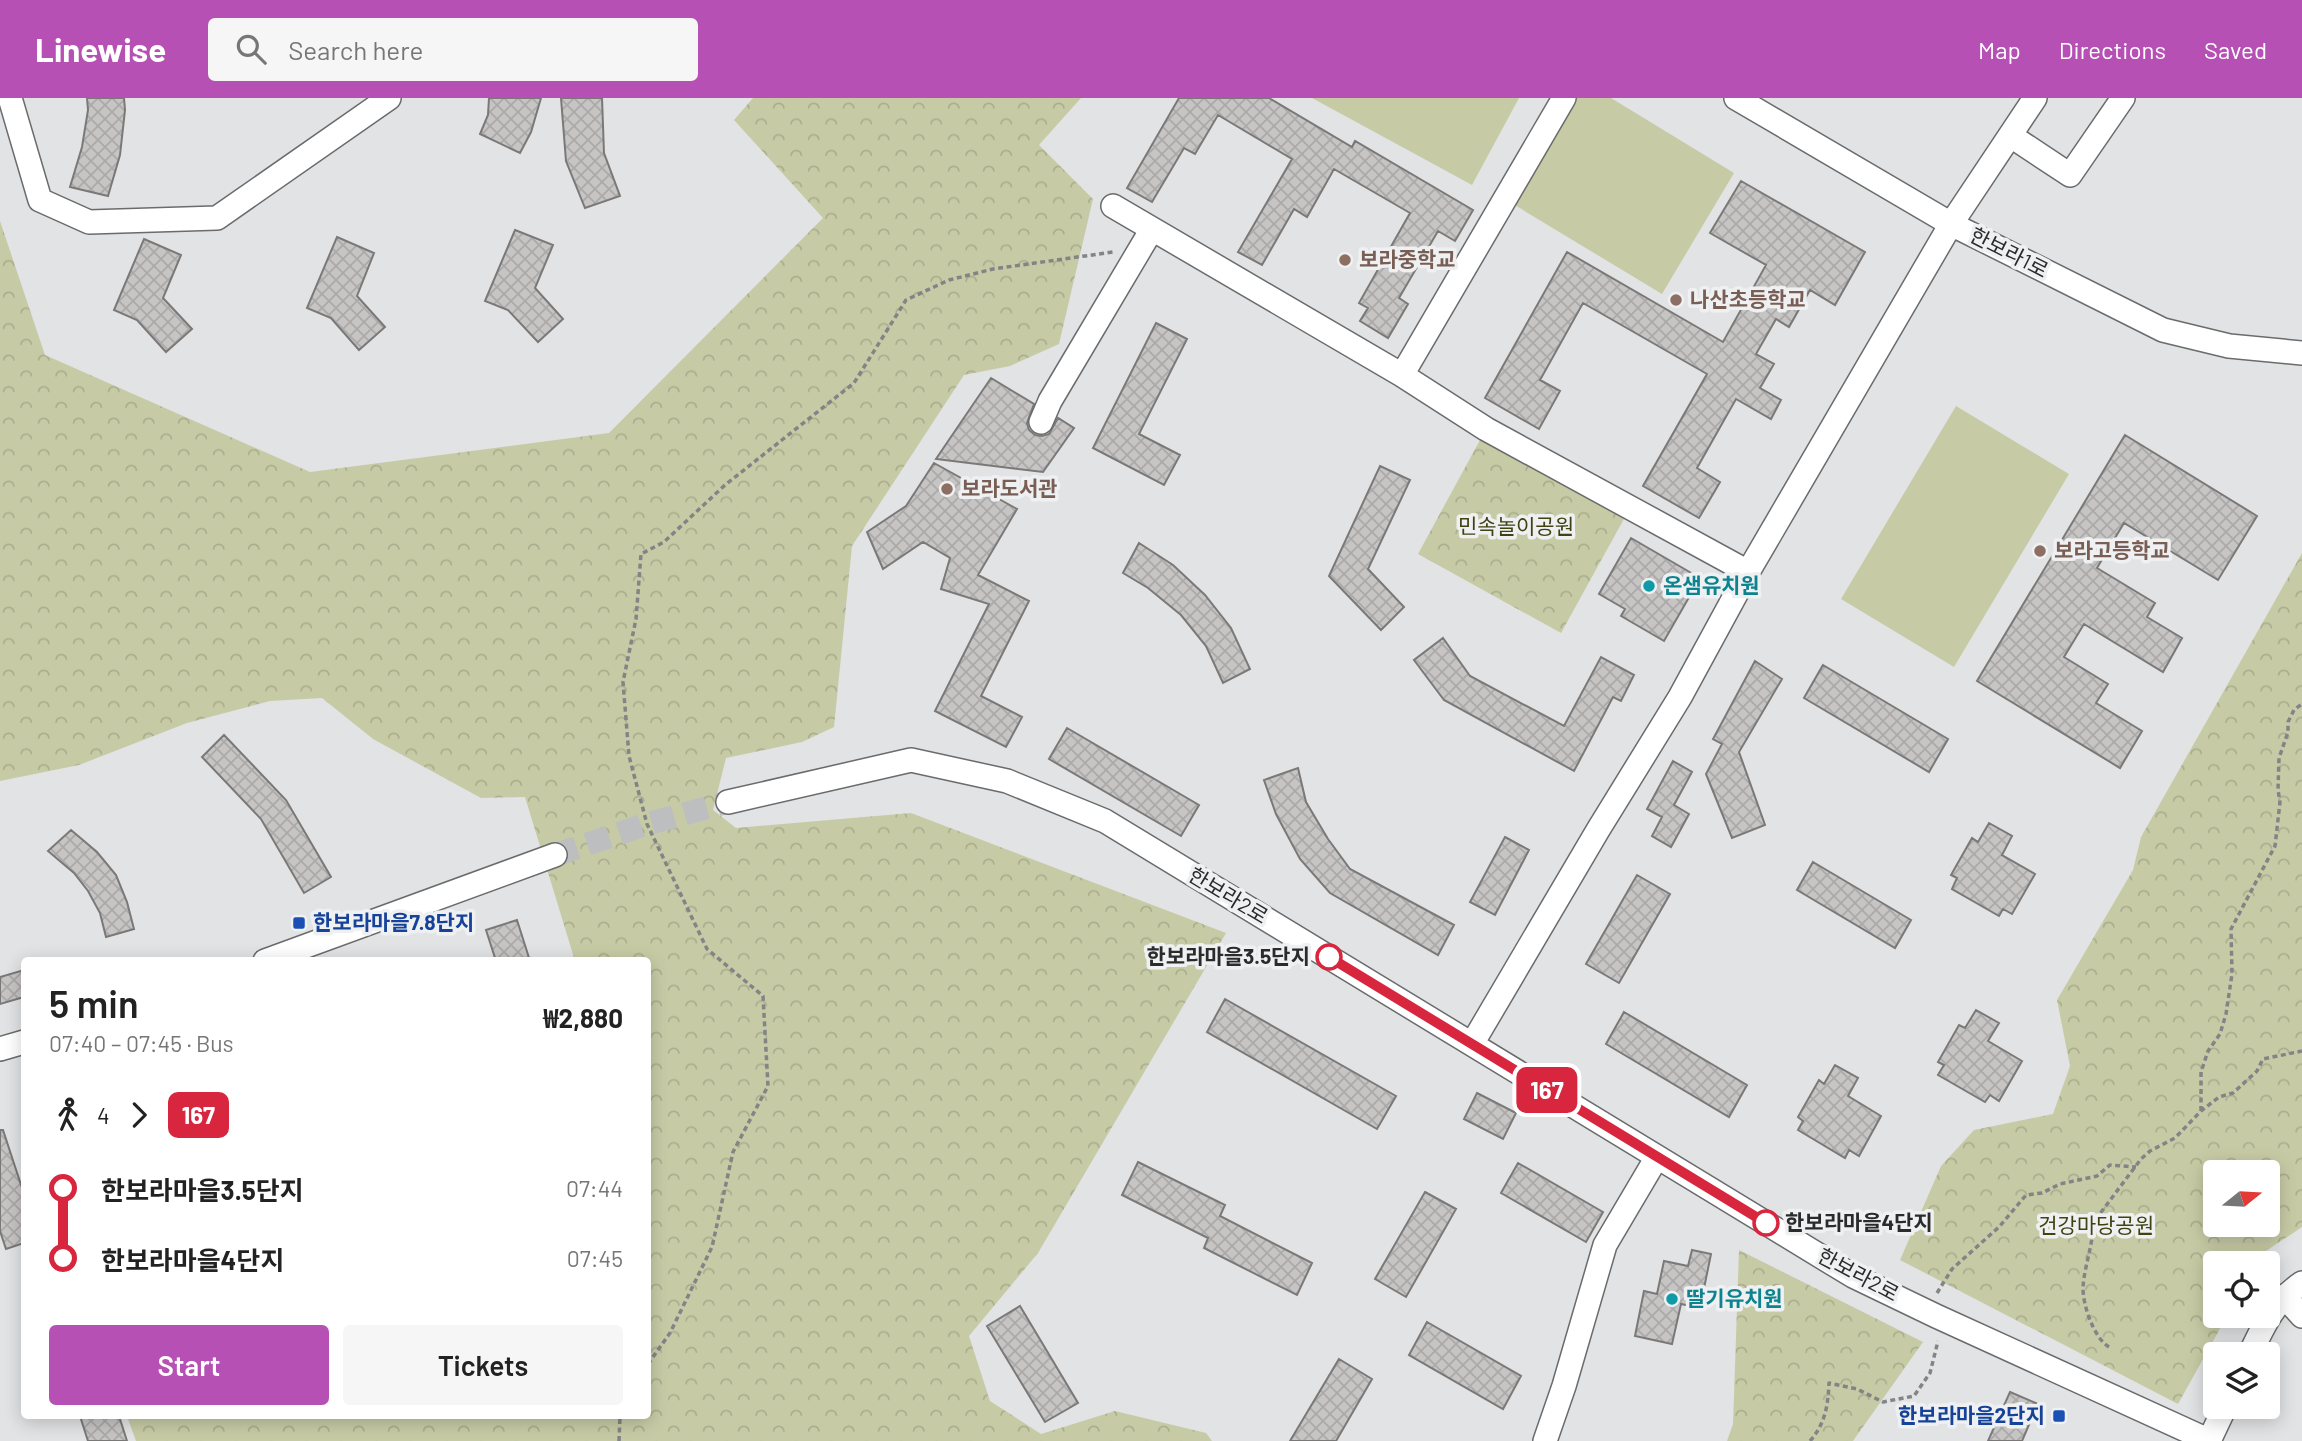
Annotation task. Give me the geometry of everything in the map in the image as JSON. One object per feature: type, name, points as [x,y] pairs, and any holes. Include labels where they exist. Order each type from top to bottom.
[{"type":"street","points":[[10,98],[40,200],[89,222],[217,218],[389,98]]},
{"type":"street","points":[[1402,375],[1564,98]]},
{"type":"street","name":"한보라1로","points":[[1736,98],[1951,224],[2163,330],[2229,346],[2302,353]]},
{"type":"street","points":[[1472,1044],[1680,697],[1748,572],[1951,224],[2035,98]]},
{"type":"street","points":[[2011,136],[2070,175],[2123,98]]},
{"type":"street","points":[[1113,206],[1146,238],[1402,375],[1486,429],[1748,572]]},
{"type":"street","points":[[1041,422],[1050,401],[1146,238]]},
{"type":"street","name":"한보라2로","points":[[728,802],[911,760],[1007,781],[1105,821],[1853,1276],[2209,1441]]},
{"type":"street","points":[[276,957],[555,855]]},
{"type":"street","points":[[0,1049],[21,1043]]},
{"type":"street","points":[[1545,1441],[1605,1245],[1657,1157]]},
{"type":"street","points":[[2256,1342],[2266,1320],[2293,1289],[2302,1315]]},
{"type":"street","points":[[2209,1441],[2219,1419]]},
{"type":"path","points":[[651,1360],[670,1333],[712,1247],[733,1152],[768,1086],[763,996],[707,949],[648,824],[629,756],[623,682],[636,619],[641,554],[664,542],[725,485],[854,383],[906,300],[949,280],[1146,238]]},
{"type":"path","points":[[2201,1111],[2201,1072],[2208,1051],[2220,1034],[2230,987],[2231,929],[2275,846],[2280,802],[2279,758],[2288,732],[2288,722],[2294,710],[2302,704]]},
{"type":"path","points":[[2109,1347],[2101,1342],[2092,1327],[2083,1289],[2096,1219],[2150,1151],[2175,1138],[2219,1097],[2233,1093],[2258,1070],[2263,1059],[2302,1051]]},
{"type":"path","points":[[1810,1441],[1822,1425],[1829,1384],[1857,1389],[1883,1402],[1913,1396],[1930,1373],[1939,1345],[1934,1296],[1952,1269],[1999,1227],[2026,1195],[2042,1193],[2060,1184],[2097,1176],[2110,1165],[2136,1167]]},
{"type":"path","points":[[619,1441],[620,1419]]},
{"type":"green space","points":[[753,98],[1081,98],[1039,145],[1093,199],[1059,344],[1010,366],[964,375],[852,546],[834,727],[802,742],[726,758],[713,810],[736,828],[911,813],[1226,933],[1038,1253],[969,1336],[990,1401],[1041,1434],[1115,1411],[1206,1433],[1212,1441],[136,1441],[128,1419],[651,1419],[651,957],[574,957],[525,797],[481,798],[373,739],[322,698],[270,701],[187,723],[79,765],[0,781],[0,221],[45,355],[310,472],[609,433],[823,218],[734,120]]},
{"type":"green space","points":[[1312,98],[1519,98],[1472,185]]},
{"type":"green space","points":[[1577,98],[1611,98],[1734,173],[1662,294],[1513,204]]},
{"type":"green space","points":[[1956,406],[2069,474],[1954,667],[1841,599]]},
{"type":"green space","name":"민속놀이공원","points":[[1486,429],[1630,508],[1561,633],[1418,554]]},
{"type":"green space","name":"건강마당공원","points":[[2302,553],[2302,1227],[2266,1251],[2203,1251],[2203,1328],[2220,1328],[2213,1342],[2203,1342],[2203,1359],[2178,1404],[1900,1260],[1941,1166],[1974,1130],[2053,1114],[2070,1066],[2057,1000],[2133,870],[2141,837]]},
{"type":"green space","points":[[1739,1250],[1923,1342],[1853,1441],[1727,1441],[1733,1424]]},
{"type":"building","points":[[87,98],[124,98],[120,155],[108,196],[70,187],[82,147],[88,110]]},
{"type":"building","points":[[489,98],[541,98],[531,132],[520,153],[480,134],[488,115]]},
{"type":"building","points":[[561,98],[602,98],[604,153],[620,196],[585,208],[566,161]]},
{"type":"building","points":[[1179,98],[1269,98],[1352,147],[1355,141],[1473,210],[1455,241],[1438,231],[1399,298],[1408,304],[1388,338],[1360,321],[1368,308],[1359,303],[1410,213],[1334,169],[1307,217],[1294,209],[1262,265],[1238,252],[1292,159],[1218,115],[1195,154],[1184,148],[1152,202],[1127,188]]},
{"type":"building","points":[[1741,181],[1865,252],[1835,305],[1810,290],[1789,327],[1776,319],[1756,354],[1774,364],[1760,388],[1781,400],[1771,419],[1736,399],[1697,468],[1720,482],[1699,518],[1643,486],[1707,374],[1583,303],[1540,380],[1560,391],[1539,429],[1485,398],[1567,252],[1723,342],[1766,265],[1710,233]]},
{"type":"building","points":[[515,230],[553,245],[535,288],[563,319],[538,342],[508,310],[485,301]]},
{"type":"building","points":[[337,237],[374,253],[357,296],[385,327],[359,350],[331,318],[307,308]]},
{"type":"building","points":[[144,239],[181,255],[163,298],[192,329],[166,352],[137,320],[114,310]]},
{"type":"building","points":[[1156,323],[1187,339],[1139,434],[1180,455],[1164,485],[1093,448]]},
{"type":"building","points":[[991,378],[1034,404],[1027,423],[1029,430],[1035,435],[1049,434],[1058,418],[1074,428],[1043,472],[936,459]]},
{"type":"building","points":[[2125,435],[2257,516],[2218,580],[2124,523],[2097,568],[2155,603],[2147,617],[2182,638],[2163,672],[2084,624],[2064,657],[2108,684],[2096,703],[2142,731],[2120,768],[1977,681]]},
{"type":"building","points":[[934,463],[1017,509],[978,575],[1029,601],[981,696],[1022,717],[1006,747],[935,711],[989,604],[941,589],[950,558],[923,542],[883,569],[867,532],[906,506]]},
{"type":"building","points":[[1380,466],[1410,480],[1368,569],[1404,607],[1381,630],[1329,576]]},
{"type":"building","name":"온샘유치원","points":[[1631,538],[1700,578],[1664,641],[1621,616],[1625,609],[1599,594]]},
{"type":"building","points":[[1139,543],[1173,565],[1205,595],[1231,628],[1250,669],[1223,683],[1206,646],[1181,615],[1148,588],[1123,573]]},
{"type":"building","points":[[1443,638],[1470,676],[1564,726],[1601,657],[1634,675],[1621,701],[1613,697],[1574,771],[1444,700],[1414,660]]},
{"type":"building","points":[[1755,661],[1782,679],[1739,752],[1765,825],[1732,838],[1706,774],[1722,744],[1713,739]]},
{"type":"building","points":[[1823,665],[1948,739],[1929,772],[1804,698]]},
{"type":"building","points":[[1067,728],[1199,805],[1181,836],[1049,759]]},
{"type":"building","points":[[224,735],[286,800],[331,877],[304,893],[261,819],[202,757]]},
{"type":"building","points":[[1673,761],[1692,772],[1674,805],[1689,814],[1671,847],[1652,836],[1662,817],[1647,809]]},
{"type":"building","points":[[1298,768],[1306,802],[1350,869],[1454,925],[1438,955],[1330,893],[1300,859],[1276,814],[1264,780]]},
{"type":"building","points":[[1989,823],[2012,836],[2002,855],[2035,874],[2012,914],[2003,909],[1999,916],[1952,889],[1957,878],[1951,875],[1972,838],[1978,842]]},
{"type":"building","points":[[71,830],[97,852],[116,875],[134,929],[106,937],[100,913],[88,891],[74,873],[48,851]]},
{"type":"building","points":[[1505,837],[1529,850],[1495,915],[1470,902]]},
{"type":"building","points":[[1813,862],[1911,920],[1895,948],[1797,890]]},
{"type":"building","points":[[1637,875],[1670,894],[1619,983],[1586,964]]},
{"type":"building","points":[[517,920],[529,957],[495,957],[486,930]]},
{"type":"building","points":[[21,971],[21,998],[0,1004],[0,977]]},
{"type":"building","points":[[1225,999],[1396,1096],[1377,1129],[1207,1032]]},
{"type":"building","points":[[1976,1010],[1999,1023],[1988,1041],[2022,1061],[1999,1101],[1990,1095],[1985,1102],[1938,1075],[1944,1065],[1938,1062],[1959,1025],[1965,1028]]},
{"type":"building","points":[[1624,1012],[1747,1085],[1729,1117],[1606,1044]]},
{"type":"building","points":[[1835,1065],[1858,1078],[1848,1096],[1881,1116],[1859,1156],[1849,1150],[1845,1158],[1798,1130],[1803,1121],[1798,1117],[1819,1080],[1824,1084]]},
{"type":"building","points":[[1477,1093],[1516,1113],[1503,1139],[1464,1119]]},
{"type":"building","points":[[0,1130],[3,1130],[21,1185],[21,1244],[6,1249],[0,1231]]},
{"type":"building","points":[[1138,1162],[1225,1205],[1220,1216],[1312,1263],[1297,1295],[1204,1248],[1208,1238],[1122,1195]]},
{"type":"building","points":[[1518,1163],[1603,1212],[1586,1242],[1501,1193]]},
{"type":"building","points":[[1425,1192],[1456,1209],[1406,1297],[1375,1279]]},
{"type":"building","name":"딸기유치원","points":[[1692,1250],[1711,1254],[1700,1308],[1681,1304],[1672,1344],[1635,1336],[1644,1291],[1657,1294],[1664,1261],[1688,1266]]},
{"type":"building","points":[[1020,1306],[1078,1403],[1045,1422],[987,1326]]},
{"type":"building","points":[[1427,1322],[1521,1376],[1503,1409],[1409,1355]]},
{"type":"building","points":[[1339,1359],[1372,1379],[1336,1441],[1290,1441]]},
{"type":"building","points":[[2010,1392],[2038,1404],[2022,1441],[1988,1441]]},
{"type":"building","points":[[81,1419],[120,1419],[127,1441],[88,1441]]},
{"type":"tunnel","points":[[555,855],[647,824],[728,802]]},
{"type":"bus line","name":"167","points":[[1329,957],[1766,1223]]},
{"type":"place","name":"보라중학교","points":[[1345,260]]},
{"type":"place","name":"나산초등학교","points":[[1676,300]]},
{"type":"place","name":"보라도서관","points":[[947,489]]},
{"type":"place","name":"보라고등학교","points":[[2040,551]]},
{"type":"place","name":"온샘유치원","points":[[1649,586]]},
{"type":"place","name":"한보라마을7.8단지","points":[[299,923]]},
{"type":"place","name":"한보라마을3.5단지","points":[[1329,957]]},
{"type":"place","name":"한보라마을4단지","points":[[1766,1223]]},
{"type":"place","name":"딸기유치원","points":[[1672,1299]]},
{"type":"place","name":"한보라마을2단지","points":[[2059,1416]]}]
